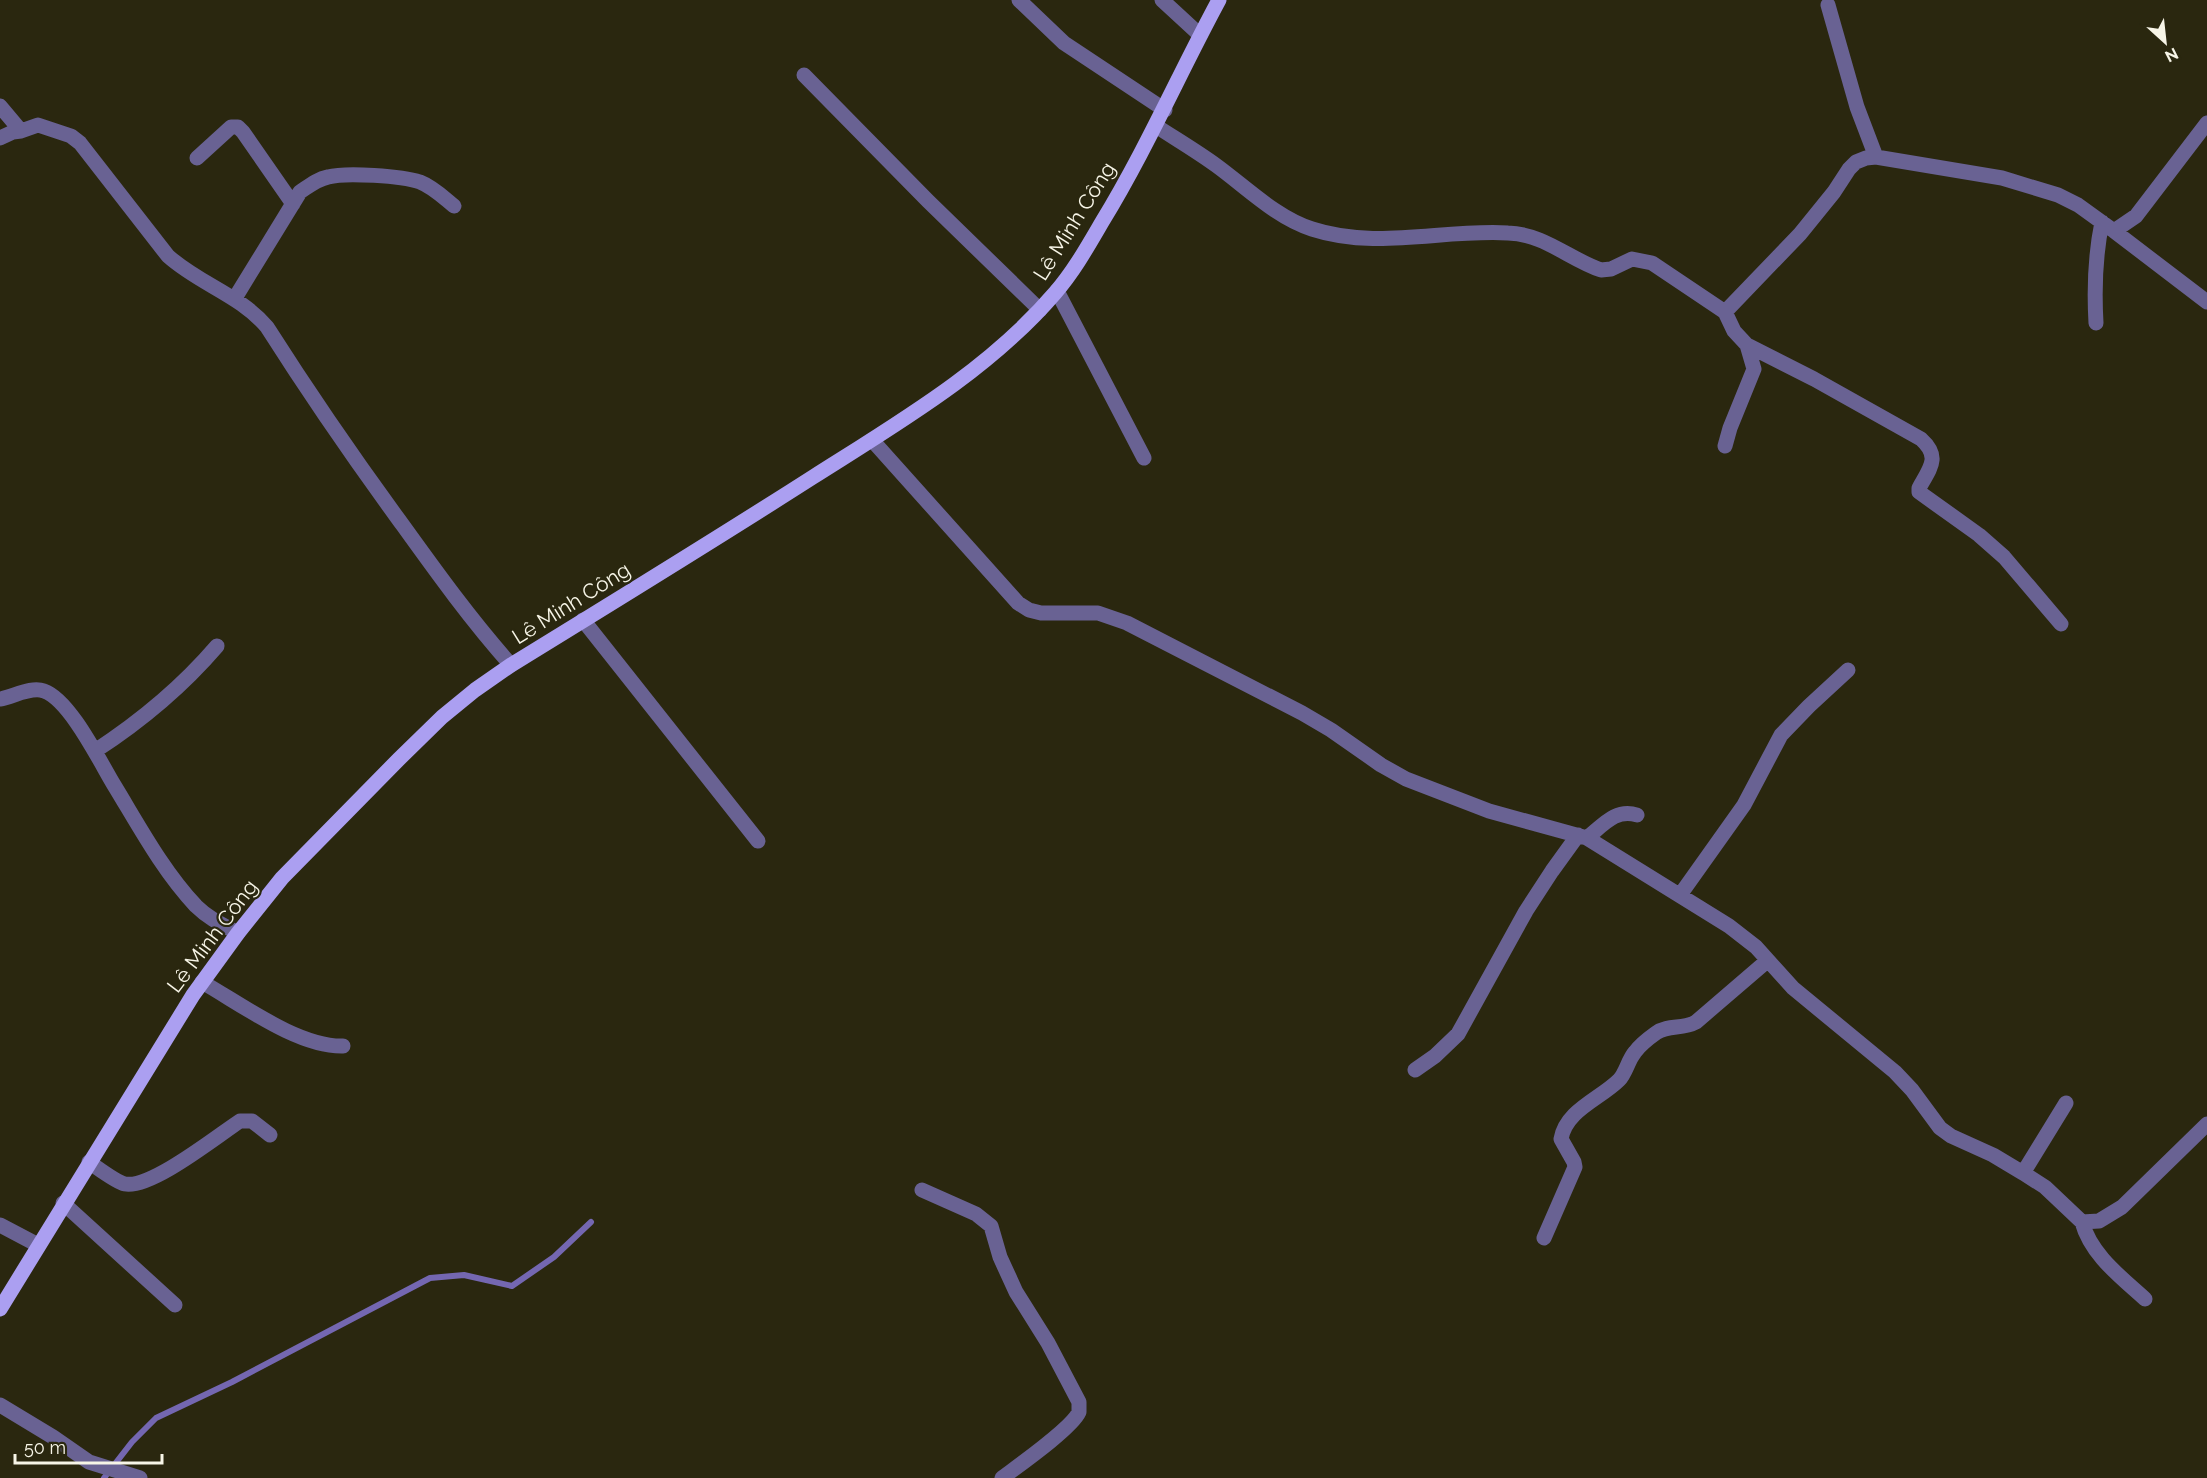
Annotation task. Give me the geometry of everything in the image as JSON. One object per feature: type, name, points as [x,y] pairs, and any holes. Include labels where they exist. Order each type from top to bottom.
[{"type":"main road","name":"Lê Minh Công","points":[[0,1309],[63,1203],[202,982],[282,878],[442,717],[475,690],[511,665],[872,440],[977,366],[1040,310],[1057,291],[1080,258],[1122,190],[1165,110],[1219,0]]},
{"type":"street","points":[[1019,0],[1064,43],[1165,110]]},
{"type":"street","points":[[1162,0],[1200,35]]},
{"type":"street","points":[[1828,4],[1857,107],[1876,157]]},
{"type":"street","points":[[804,75],[1040,310]]},
{"type":"street","points":[[0,106],[21,131]]},
{"type":"street","points":[[2096,323],[2094,289],[2098,243],[2108,226],[2136,216],[2207,123]]},
{"type":"street","points":[[0,138],[38,125],[71,136],[80,142],[168,256],[183,269],[234,298],[257,315],[328,422],[430,563],[475,624],[511,665]]},
{"type":"street","points":[[1156,126],[1215,164],[1269,205],[1299,224],[1312,229],[1342,236],[1379,238],[1508,232],[1540,239],[1601,270],[1611,269],[1632,260],[1652,263],[1725,312],[1734,331],[1747,345],[1814,379],[1921,439],[1929,446],[1933,454],[1933,464],[1919,492],[1979,535],[2004,557],[2061,624]]},
{"type":"street","points":[[197,158],[231,127],[238,128],[293,204]]},
{"type":"street","points":[[1725,312],[1800,234],[1834,192],[1849,169],[1856,162],[1876,157],[2002,178],[2033,186],[2078,205],[2207,302]]},
{"type":"street","points":[[234,298],[300,192],[328,177],[346,175],[406,178],[434,189],[454,206]]},
{"type":"street","points":[[1057,291],[1144,458]]},
{"type":"street","points":[[1725,446],[1754,369],[1747,345]]},
{"type":"street","points":[[872,440],[981,560],[1008,594],[1029,610],[1041,613],[1084,612],[1111,616],[1302,713],[1339,734],[1381,765],[1406,779],[1489,811],[1582,837],[1730,926],[1756,947],[1793,988],[1895,1072],[1912,1090],[1940,1128],[1951,1136],[1993,1155],[2044,1187],[2082,1222],[2091,1245],[2145,1299]]},
{"type":"street","points":[[583,620],[758,841]]},
{"type":"street","points":[[95,751],[162,703],[195,672],[217,646]]},
{"type":"street","points":[[1680,895],[1744,805],[1781,735],[1848,670]]},
{"type":"street","points":[[0,699],[42,690],[53,695],[95,751],[181,889],[205,914],[238,933]]},
{"type":"street","points":[[1415,1070],[1435,1056],[1458,1034],[1526,911],[1552,871],[1582,837],[1620,813],[1627,812],[1637,815]]},
{"type":"street","points":[[1544,1238],[1575,1167],[1561,1139],[1563,1128],[1574,1115],[1621,1078],[1635,1052],[1658,1032],[1670,1027],[1685,1028],[1696,1022],[1767,961]]},
{"type":"street","points":[[202,982],[271,1023],[328,1046],[343,1046]]},
{"type":"street","points":[[2023,1173],[2066,1103]]},
{"type":"street","points":[[89,1162],[125,1184],[140,1182],[165,1172],[240,1121],[252,1121],[270,1135]]},
{"type":"street","points":[[2082,1222],[2099,1221],[2122,1207],[2207,1124]]},
{"type":"street","points":[[922,1190],[976,1214],[991,1226],[1011,1283],[1048,1343],[1079,1402],[1079,1412],[1051,1440],[1002,1478]]},
{"type":"street","points":[[63,1203],[175,1305]]},
{"type":"street","points":[[0,1225],[38,1245]]},
{"type":"street","points":[[0,1405],[96,1466],[140,1478]]},
{"type":"waterway","points":[[104,1478],[132,1442],[156,1418],[232,1382],[430,1278],[464,1275],[512,1286],[554,1257],[591,1222]]}]
